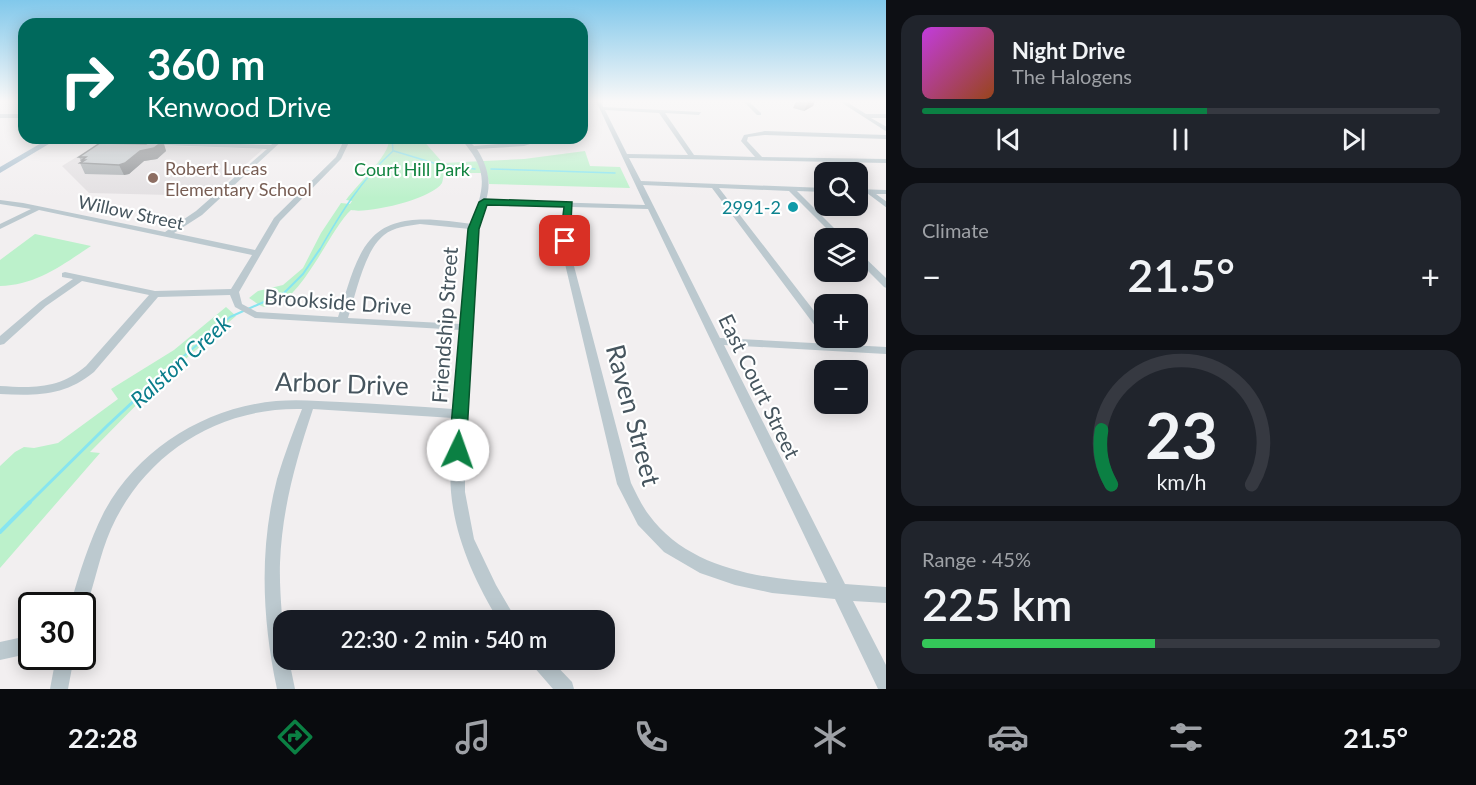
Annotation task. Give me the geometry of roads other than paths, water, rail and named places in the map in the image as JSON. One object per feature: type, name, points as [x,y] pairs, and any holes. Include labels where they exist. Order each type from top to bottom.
[{"type":"main road","points":[[0,170],[45,144]]},
{"type":"street","name":"East Court Street","points":[[613,133],[886,687]]},
{"type":"street","points":[[676,133],[693,158]]},
{"type":"street","points":[[759,157],[744,141],[746,136],[764,133]]},
{"type":"street","points":[[770,133],[886,137]]},
{"type":"street","points":[[200,144],[272,147]]},
{"type":"street","points":[[166,235],[200,213],[275,144]]},
{"type":"street","name":"Brookside Drive","points":[[345,144],[339,159],[282,214],[234,292],[238,305],[250,312],[265,316],[465,327]]},
{"type":"street","name":"Friendship Street","points":[[469,144],[485,173],[484,202],[474,226],[465,327],[457,468],[463,522],[477,564],[503,610]]},
{"type":"street","points":[[473,148],[524,144]]},
{"type":"street","points":[[624,156],[886,161]]},
{"type":"street","points":[[637,183],[814,190]]},
{"type":"street","points":[[714,186],[814,318]]},
{"type":"street","points":[[790,189],[830,228]]},
{"type":"street","points":[[868,191],[886,192]]},
{"type":"street","points":[[868,192],[886,206]]},
{"type":"street","name":"Willow Street","points":[[0,202],[256,253]]},
{"type":"street","points":[[484,202],[649,207]]},
{"type":"street","name":"Raven Street","points":[[569,204],[565,247],[624,484],[636,509],[653,530],[675,549],[699,564],[726,576],[758,585],[886,596]]},
{"type":"street","points":[[0,227],[38,208]]},
{"type":"street","points":[[342,320],[368,248],[379,236],[393,228],[419,223],[474,226]]},
{"type":"street","points":[[868,266],[886,285]]},
{"type":"street","points":[[65,275],[155,294],[234,292]]},
{"type":"street","points":[[0,342],[43,304],[79,279]]},
{"type":"street","points":[[0,390],[45,391],[62,387],[80,378],[155,294]]},
{"type":"street","points":[[717,341],[814,347]]},
{"type":"street","points":[[837,348],[886,351]]},
{"type":"street","points":[[286,689],[273,607],[274,542],[282,488],[309,405]]},
{"type":"street","name":"Arbor Drive","points":[[82,592],[95,553],[116,505],[130,484],[158,455],[190,432],[224,416],[259,407],[309,405],[459,414]]},
{"type":"street","points":[[0,651],[18,647]]},
{"type":"street","points":[[59,689],[63,670]]},
{"type":"street","points":[[548,670],[565,689]]},
{"type":"waterway","name":"Ralston Creek","points":[[319,251],[352,198],[381,162],[393,151],[392,144]]},
{"type":"waterway","points":[[394,151],[437,164],[475,169]]},
{"type":"waterway","points":[[491,169],[615,173]]},
{"type":"waterway","name":"Ralston Creek","points":[[178,361],[230,317],[284,293],[303,274],[320,249]]},
{"type":"waterway","name":"Ralston Creek","points":[[28,504],[179,359]]},
{"type":"waterway","name":"Ralston Creek","points":[[0,532],[28,504]]},
{"type":"place","name":"Robert Lucas Elementary School","points":[[153,178]]},
{"type":"place","name":"2991-2","points":[[793,207]]},
{"type":"park label","name":"Court Hill Park","points":[[412,169]]}]
